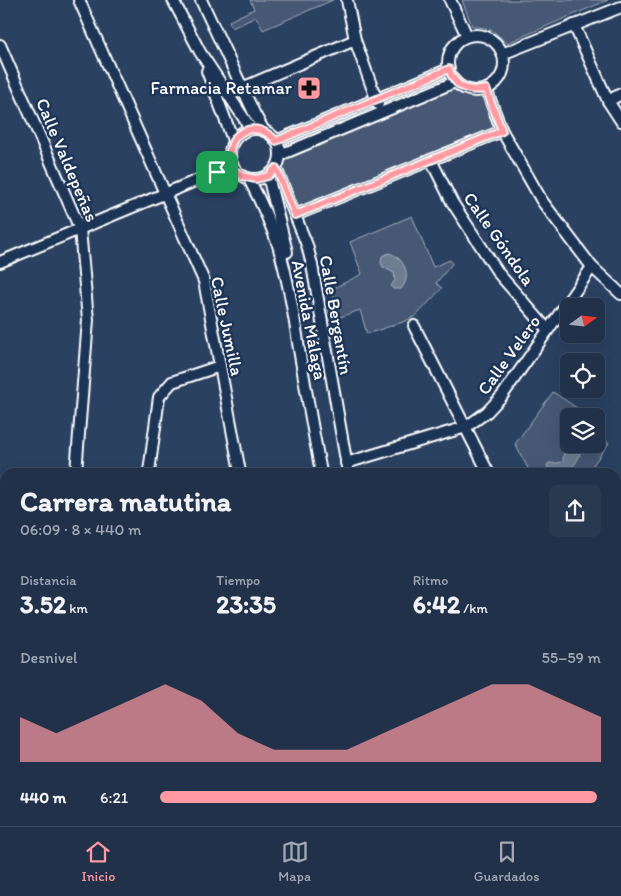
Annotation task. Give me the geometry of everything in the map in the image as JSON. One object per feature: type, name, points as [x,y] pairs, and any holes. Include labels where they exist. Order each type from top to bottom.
[{"type":"street","name":"Calle Jumilla","points":[[79,0],[204,282],[239,468]]},
{"type":"street","points":[[173,0],[200,52],[250,129]]},
{"type":"street","points":[[201,0],[242,88],[264,130],[276,141],[280,155],[276,168],[268,176],[249,179],[237,172],[217,172]]},
{"type":"street","points":[[347,0],[355,40],[381,113]]},
{"type":"street","points":[[450,0],[467,36]]},
{"type":"street","points":[[502,54],[621,7]]},
{"type":"street","points":[[574,25],[608,101],[621,121]]},
{"type":"street","points":[[478,35],[488,38],[498,46],[502,54],[504,66],[499,79],[486,89],[474,91],[463,88],[455,82],[449,69],[448,59],[452,48],[467,36],[478,35]]},
{"type":"street","points":[[242,88],[355,40]]},
{"type":"street","name":"Calle Valdepeñas","points":[[0,45],[80,229],[88,320],[76,468]]},
{"type":"street","points":[[200,52],[234,140]]},
{"type":"street","points":[[276,141],[449,69]]},
{"type":"street","points":[[280,155],[455,82]]},
{"type":"street","points":[[486,89],[502,131],[542,201],[592,267],[621,294]]},
{"type":"street","points":[[608,101],[621,94]]},
{"type":"street","points":[[237,172],[230,159],[231,146],[234,140],[244,131],[250,129],[264,130]]},
{"type":"street","points":[[295,215],[502,131]]},
{"type":"street","points":[[0,262],[217,172],[230,159]]},
{"type":"street","name":"Calle Góndola","points":[[431,160],[452,202],[499,274],[548,330]]},
{"type":"street","name":"Calle Bergantín","points":[[276,168],[307,245],[312,265],[347,468]]},
{"type":"street","name":"Avenida Málaga","points":[[268,176],[297,296],[326,468]]},
{"type":"street","name":"Avenida Málaga","points":[[249,179],[267,216],[285,271],[320,468]]},
{"type":"street","name":"Calle Velero","points":[[347,468],[466,427],[486,412],[502,396],[592,267]]},
{"type":"street","points":[[414,326],[486,468]]},
{"type":"street","points":[[150,468],[159,397],[172,382],[220,366]]},
{"type":"shaded area","points":[[250,0],[333,0],[263,30],[256,17],[232,28],[229,21],[254,9]]},
{"type":"shaded area","points":[[462,0],[608,0],[507,43],[491,29],[472,26]]},
{"type":"shaded area","points":[[455,86],[469,93],[484,93],[498,129],[297,212],[279,168],[283,157]]},
{"type":"shaded area","points":[[412,216],[433,267],[450,260],[452,264],[436,283],[442,288],[416,316],[367,334],[360,310],[329,321],[328,309],[335,307],[332,289],[362,274],[350,242]]},
{"type":"shaded area","points":[[389,253],[395,255],[405,268],[406,279],[401,289],[393,289],[391,286],[395,280],[394,273],[383,267],[381,263],[382,256]]},
{"type":"shaded area","points":[[553,392],[577,408],[560,408],[560,453],[602,453],[591,468],[528,468],[515,444]]},
{"type":"shaded area","points":[[605,440],[609,443],[605,449]]},
{"type":"shaded area","points":[[564,453],[580,453],[571,468],[548,468],[549,463],[559,463],[563,459]]},
{"type":"place","name":"Farmacia Retamar","points":[[309,88]]},
{"type":"route","points":[[449,69],[455,82],[463,88],[474,91],[486,89],[502,131],[295,215],[276,168],[268,176],[256,179],[249,179],[237,172],[217,172],[230,159],[231,146],[234,140],[244,131],[250,129],[264,130],[276,141],[449,69]]}]
